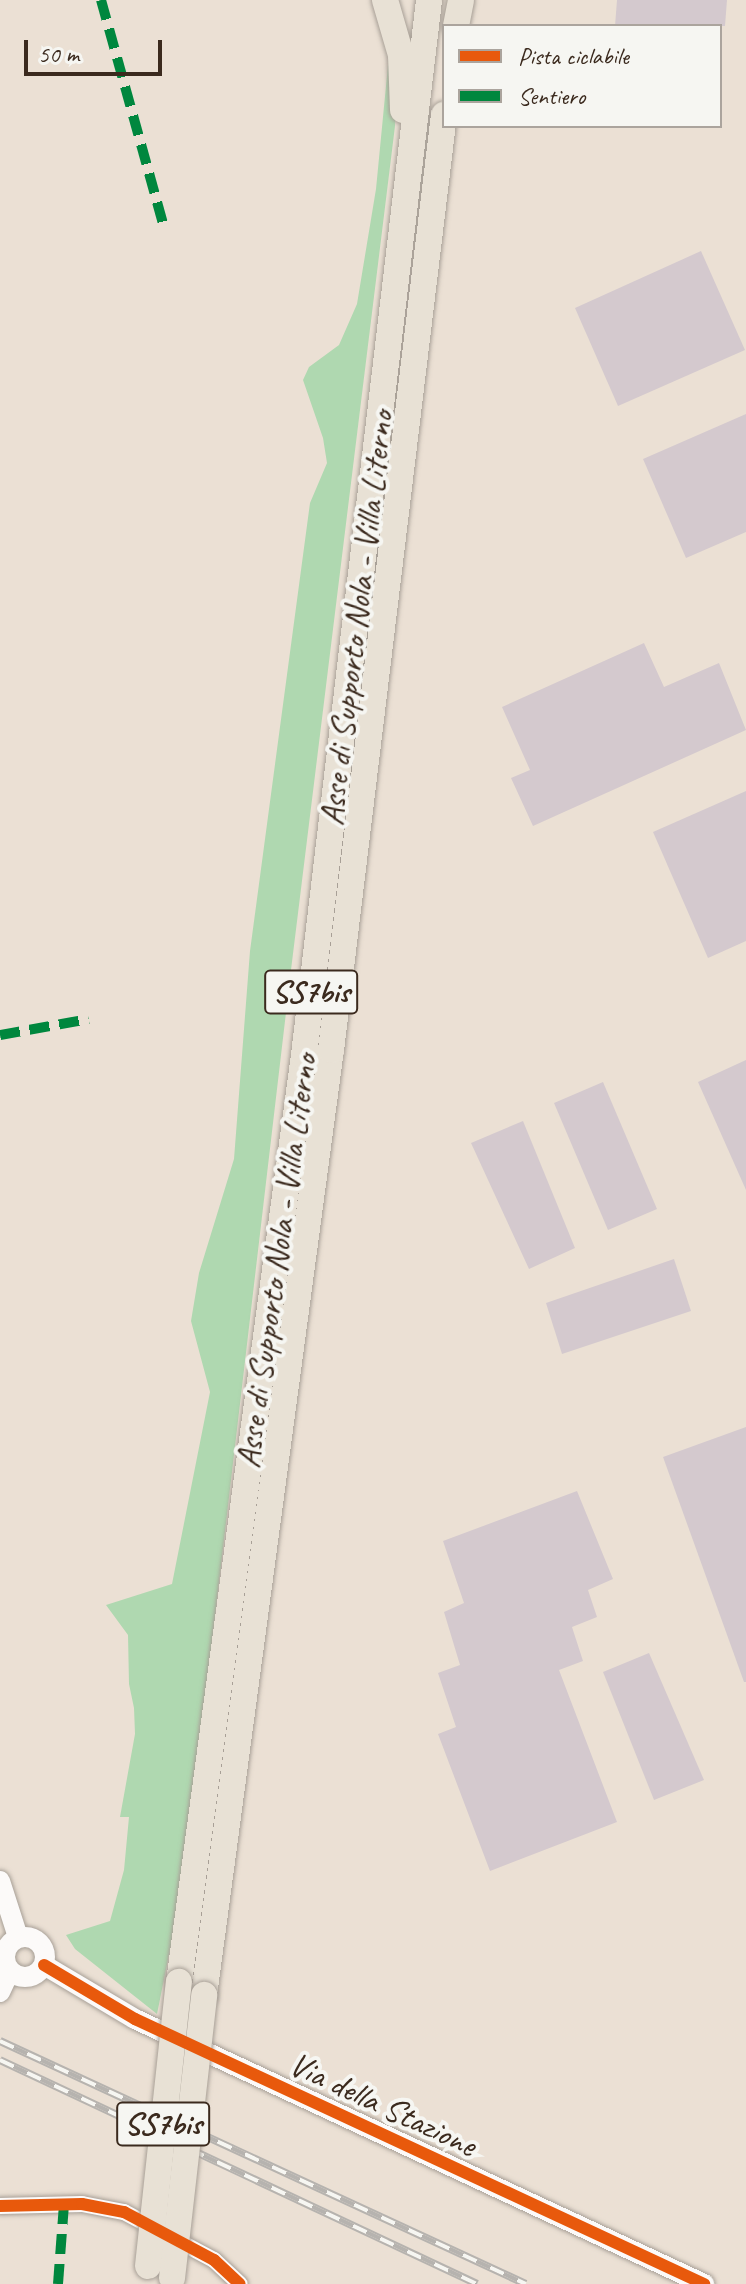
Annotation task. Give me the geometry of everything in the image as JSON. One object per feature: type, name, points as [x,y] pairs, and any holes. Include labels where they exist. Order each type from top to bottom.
[{"type":"highway","points":[[385,0],[401,55],[406,195]]},
{"type":"highway","name":"Asse di Supporto Nola - Villa Literno","points":[[146,2275],[179,1982],[304,1055],[429,0]]},
{"type":"highway","points":[[456,24],[459,0]]},
{"type":"highway","name":"Asse di Supporto Nola - Villa Literno","points":[[172,2281],[204,1995],[331,1050],[442,128]]},
{"type":"street","points":[[0,1881],[18,1937]]},
{"type":"street","points":[[10,1971],[29,1977],[44,1965],[45,1951],[37,1940],[18,1937]]},
{"type":"street","points":[[0,1992],[10,1971],[5,1952],[18,1937]]},
{"type":"street","name":"Via della Stazione","points":[[44,1965],[135,2019],[704,2284]]},
{"type":"street","points":[[0,2206],[82,2204],[124,2212],[214,2260],[240,2284]]},
{"type":"green space","points":[[389,55],[396,82],[395,126],[291,970],[184,1880],[157,2014],[75,1949],[66,1935],[110,1921],[124,1870],[129,1817],[120,1817],[135,1734],[134,1708],[129,1684],[128,1635],[106,1605],[172,1584],[210,1392],[191,1321],[199,1273],[234,1159],[250,951],[310,503],[327,463],[323,438],[303,380],[309,367],[339,345],[357,304],[376,189]]},
{"type":"building","points":[[617,0],[727,0],[725,26],[615,24]]},
{"type":"building","points":[[701,251],[745,350],[618,406],[575,308]]},
{"type":"building","points":[[746,414],[746,532],[686,558],[643,459]]},
{"type":"building","points":[[644,643],[664,687],[719,663],[746,730],[533,826],[511,778],[530,770],[502,707]]},
{"type":"building","points":[[746,791],[746,941],[708,958],[653,832]]},
{"type":"building","points":[[746,1060],[746,1190],[698,1082]]},
{"type":"building","points":[[603,1082],[657,1209],[608,1230],[554,1103]]},
{"type":"building","points":[[523,1121],[575,1248],[529,1269],[471,1143]]},
{"type":"building","points":[[674,1259],[691,1311],[562,1354],[546,1303]]},
{"type":"building","points":[[746,1427],[746,1682],[744,1682],[663,1457]]},
{"type":"building","points":[[577,1491],[613,1579],[588,1590],[597,1617],[572,1627],[583,1661],[559,1670],[617,1822],[490,1871],[438,1734],[456,1727],[438,1673],[460,1665],[444,1612],[464,1603],[443,1541]]},
{"type":"building","points":[[649,1653],[704,1780],[654,1800],[603,1672]]},
{"type":"railway","points":[[0,2041],[526,2284]]},
{"type":"railway","points":[[0,2060],[477,2284]]},
{"type":"marked path","points":[[101,0],[163,223]]},
{"type":"marked path","points":[[0,1035],[89,1019]]},
{"type":"marked path","points":[[58,2284],[64,2205]]},
{"type":"cycle path","points":[[44,1965],[135,2019],[704,2284]]},
{"type":"cycle path","points":[[0,2206],[82,2204],[124,2212],[214,2260],[240,2284]]}]
